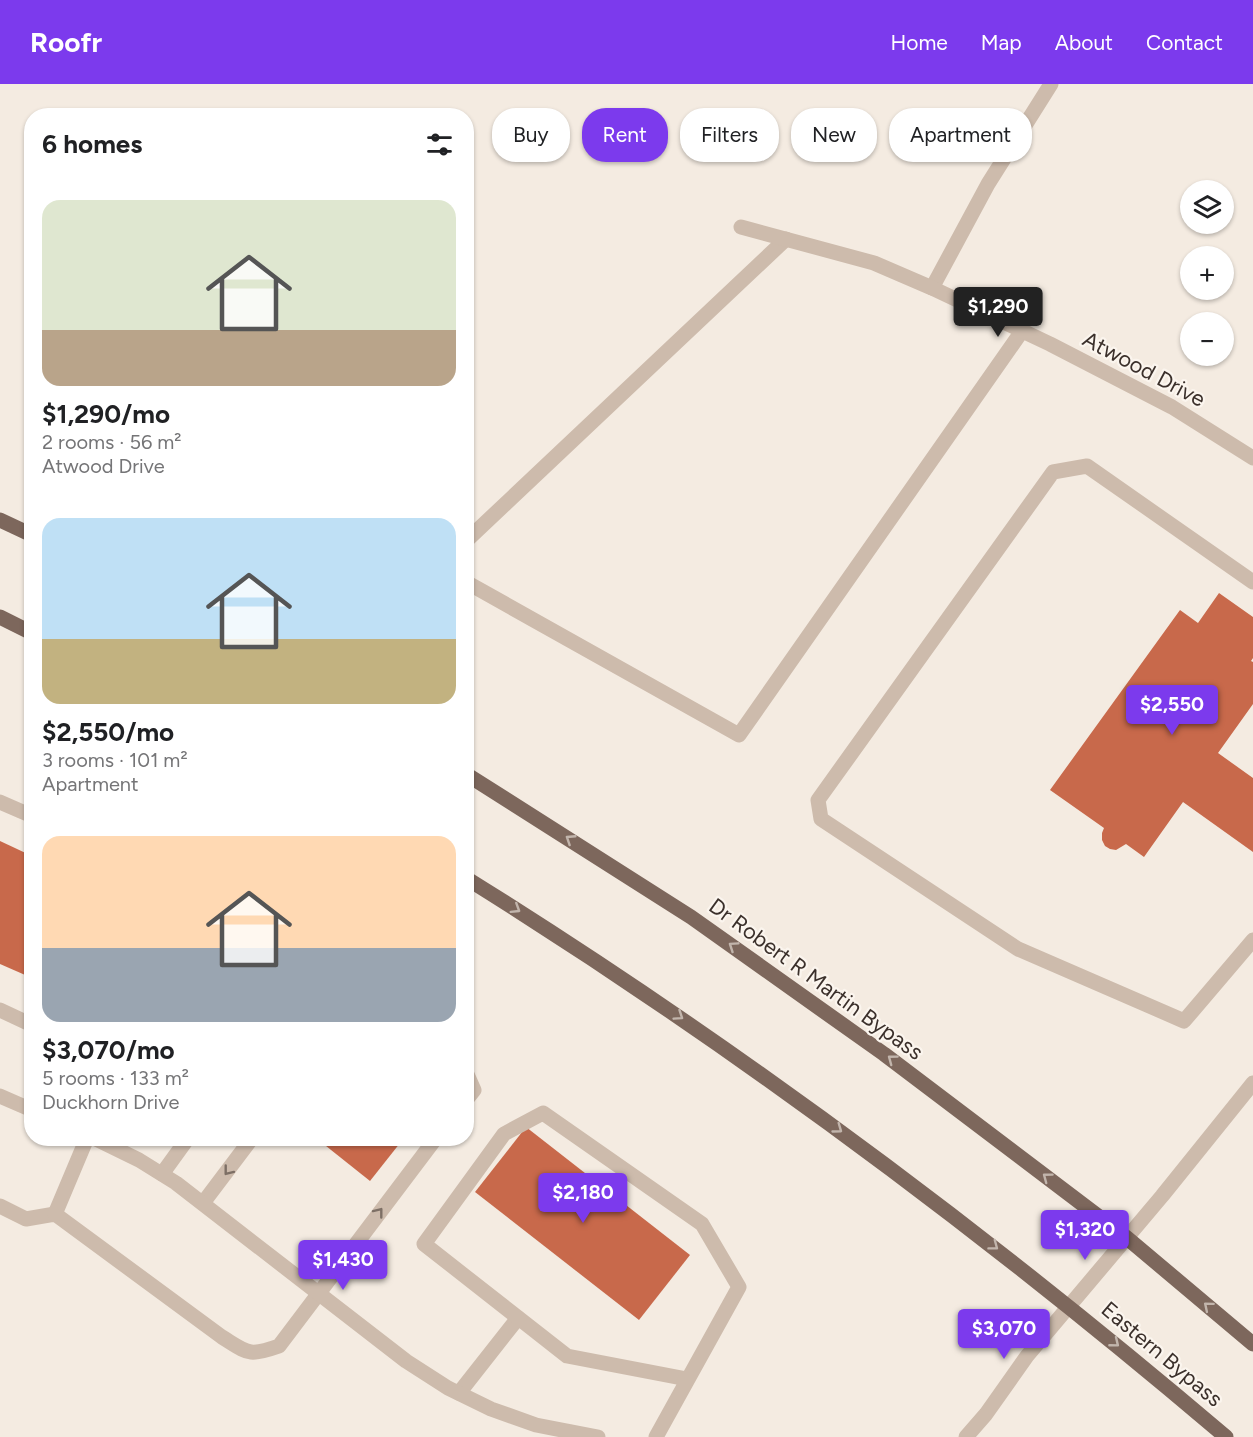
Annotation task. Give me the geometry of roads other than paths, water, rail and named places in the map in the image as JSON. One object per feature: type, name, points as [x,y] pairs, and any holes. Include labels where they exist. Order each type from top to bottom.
[{"type":"main road","points":[[0,520],[24,531]]},
{"type":"main road","points":[[0,617],[24,629]]},
{"type":"main road","name":"Dr Robert R Martin Bypass","points":[[474,779],[596,855],[757,962],[884,1054],[1127,1238]]},
{"type":"main road","points":[[474,883],[566,940],[747,1062],[886,1164],[1069,1306]]},
{"type":"main road","points":[[1127,1238],[1253,1344]]},
{"type":"main road","name":"Eastern Bypass","points":[[1069,1306],[1226,1437]]},
{"type":"street","points":[[932,288],[988,184],[1051,84]]},
{"type":"street","name":"Atwood Drive","points":[[741,226],[874,263],[932,288],[1172,407],[1253,459]]},
{"type":"street","points":[[474,533],[786,239]]},
{"type":"street","points":[[474,586],[739,735],[1022,331]]},
{"type":"street","points":[[1253,582],[1087,466],[1053,472],[818,800],[821,819],[1018,949],[1184,1021],[1253,940]]},
{"type":"street","points":[[0,802],[24,812]]},
{"type":"street","points":[[0,1010],[24,1020]]},
{"type":"street","points":[[966,1437],[986,1414],[1028,1356],[1253,1083]]},
{"type":"street","points":[[0,1096],[24,1106]]},
{"type":"street","points":[[656,1437],[739,1287],[702,1224],[543,1113],[504,1134],[423,1244],[567,1356],[687,1379]]},
{"type":"street","points":[[56,1214],[84,1146]]},
{"type":"street","points":[[110,1146],[162,1174],[406,1360],[459,1393],[491,1409],[536,1425],[598,1437]]},
{"type":"street","points":[[162,1174],[182,1146]]},
{"type":"street","points":[[203,1203],[246,1146]]},
{"type":"street","points":[[0,1206],[26,1219],[56,1214],[247,1353],[264,1351],[279,1346],[430,1146]]},
{"type":"street","points":[[459,1393],[518,1318]]}]
